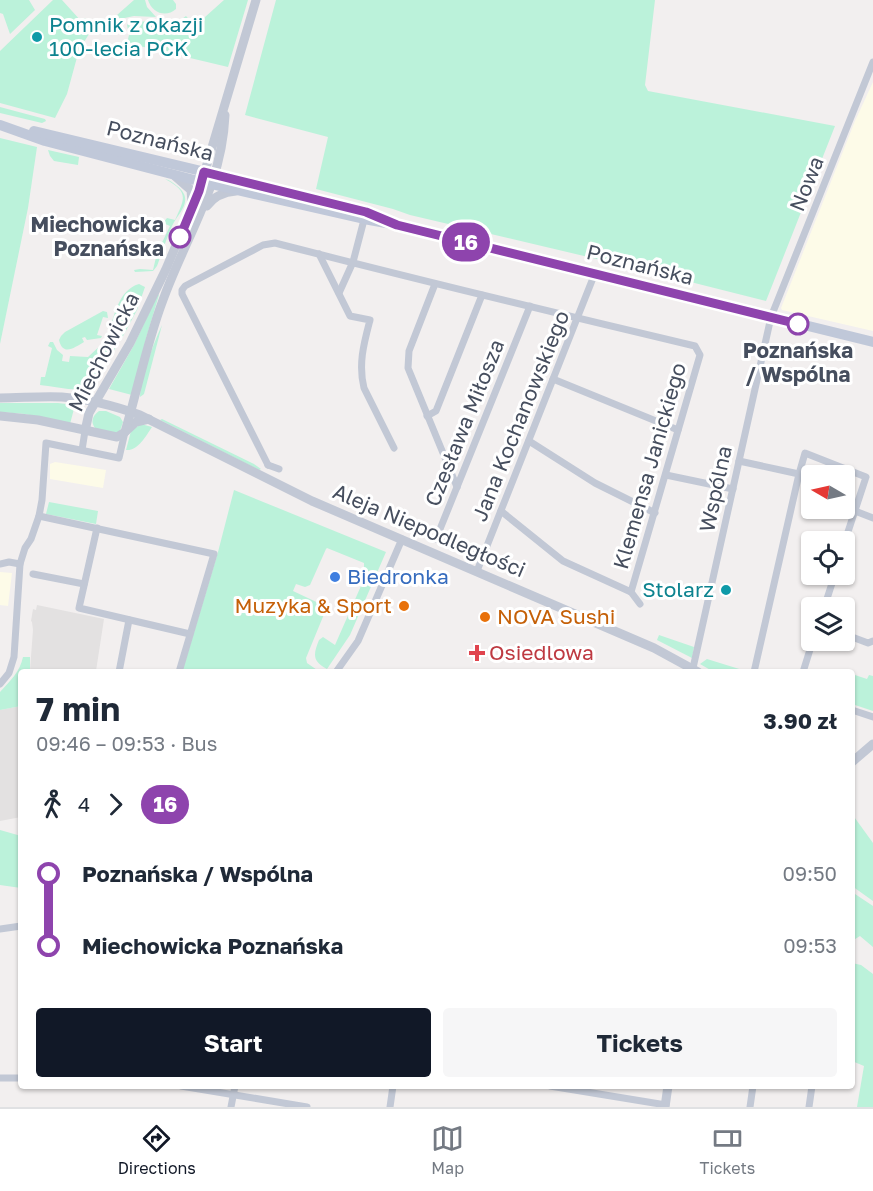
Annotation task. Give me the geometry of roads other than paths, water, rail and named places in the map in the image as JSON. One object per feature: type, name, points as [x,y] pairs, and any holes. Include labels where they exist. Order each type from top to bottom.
[{"type":"main road","name":"Poznańska","points":[[0,125],[45,141],[173,175],[208,178],[238,191],[365,216]]},
{"type":"main road","name":"Poznańska","points":[[15,129],[36,131],[208,178],[873,342]]},
{"type":"street","name":"Miechowicka","points":[[125,432],[163,299],[199,218],[208,178],[225,131],[226,103],[256,0]]},
{"type":"street","name":"Nowa","points":[[771,317],[873,62]]},
{"type":"street","points":[[173,175],[190,190],[192,209]]},
{"type":"street","name":"Miechowicka","points":[[82,450],[89,413],[130,343],[208,178]]},
{"type":"street","points":[[199,218],[212,200],[228,192],[238,191]]},
{"type":"street","points":[[339,293],[353,262],[365,216]]},
{"type":"street","points":[[279,469],[268,465],[182,294],[184,286],[263,245],[275,243],[578,318]]},
{"type":"street","points":[[319,254],[350,316],[370,320],[362,351],[361,377],[364,388],[394,448]]},
{"type":"street","name":"Jana Kochanowskiego","points":[[477,571],[595,273]]},
{"type":"street","points":[[435,284],[409,351],[407,362],[410,376],[457,487]]},
{"type":"street","points":[[427,416],[436,411],[482,295]]},
{"type":"street","name":"Czesława Miłosza","points":[[482,558],[436,539],[530,306]]},
{"type":"street","name":"Wspólna","points":[[695,669],[771,317]]},
{"type":"street","name":"Klemensa Janickiego","points":[[578,318],[695,346],[700,355],[631,592]]},
{"type":"street","points":[[553,379],[678,430]]},
{"type":"street","points":[[0,416],[38,420],[117,437],[136,423],[149,419],[141,406],[138,387]]},
{"type":"street","name":"Aleja Niepodległości","points":[[0,398],[62,397],[95,402],[149,419],[312,501],[654,648],[693,669]]},
{"type":"street","points":[[0,684],[9,673],[14,657],[20,564],[39,516],[46,443],[120,458],[125,432]]},
{"type":"street","points":[[529,441],[595,483],[655,513]]},
{"type":"street","points":[[802,465],[805,453],[836,465]]},
{"type":"street","points":[[739,461],[799,474]]},
{"type":"street","points":[[262,476],[268,465]]},
{"type":"street","points":[[755,669],[801,467]]},
{"type":"street","points":[[855,473],[866,477],[855,511],[873,518]]},
{"type":"street","points":[[666,475],[733,489]]},
{"type":"street","points":[[501,511],[563,561],[631,592],[640,604]]},
{"type":"street","points":[[39,516],[214,554],[180,669]]},
{"type":"street","points":[[97,528],[79,608],[190,634]]},
{"type":"street","points":[[338,669],[358,641],[402,539]]},
{"type":"street","points":[[0,564],[9,562],[20,564]]},
{"type":"street","points":[[33,574],[84,584]]},
{"type":"street","points":[[120,669],[129,620]]},
{"type":"street","points":[[855,638],[868,643],[873,641]]},
{"type":"street","points":[[804,669],[810,651]]},
{"type":"street","points":[[855,711],[873,717]]},
{"type":"street","points":[[855,759],[873,744]]},
{"type":"street","points":[[0,929],[18,926]]},
{"type":"street","points":[[0,1078],[18,1078]]},
{"type":"street","points":[[199,1089],[307,1107]]},
{"type":"street","points":[[231,1107],[235,1089]]},
{"type":"street","points":[[390,1107],[393,1089]]},
{"type":"street","points":[[567,1089],[665,1106],[668,1089]]},
{"type":"street","points":[[750,1107],[753,1089]]},
{"type":"street","points":[[809,1107],[812,1089]]},
{"type":"place","name":"Pomnik z okazji 100-lecia PCK","points":[[37,37]]},
{"type":"place","name":"Miechowicka Poznańska","points":[[180,237]]},
{"type":"place","name":"Poznańska / Wspólna","points":[[798,324]]},
{"type":"place","name":"Biedronka","points":[[335,577]]},
{"type":"place","name":"Stolarz","points":[[726,590]]},
{"type":"place","name":"Muzyka & Sport","points":[[404,606]]},
{"type":"place","name":"NOVA Sushi","points":[[485,617]]},
{"type":"place","name":"Osiedlowa","points":[[477,653]]}]
